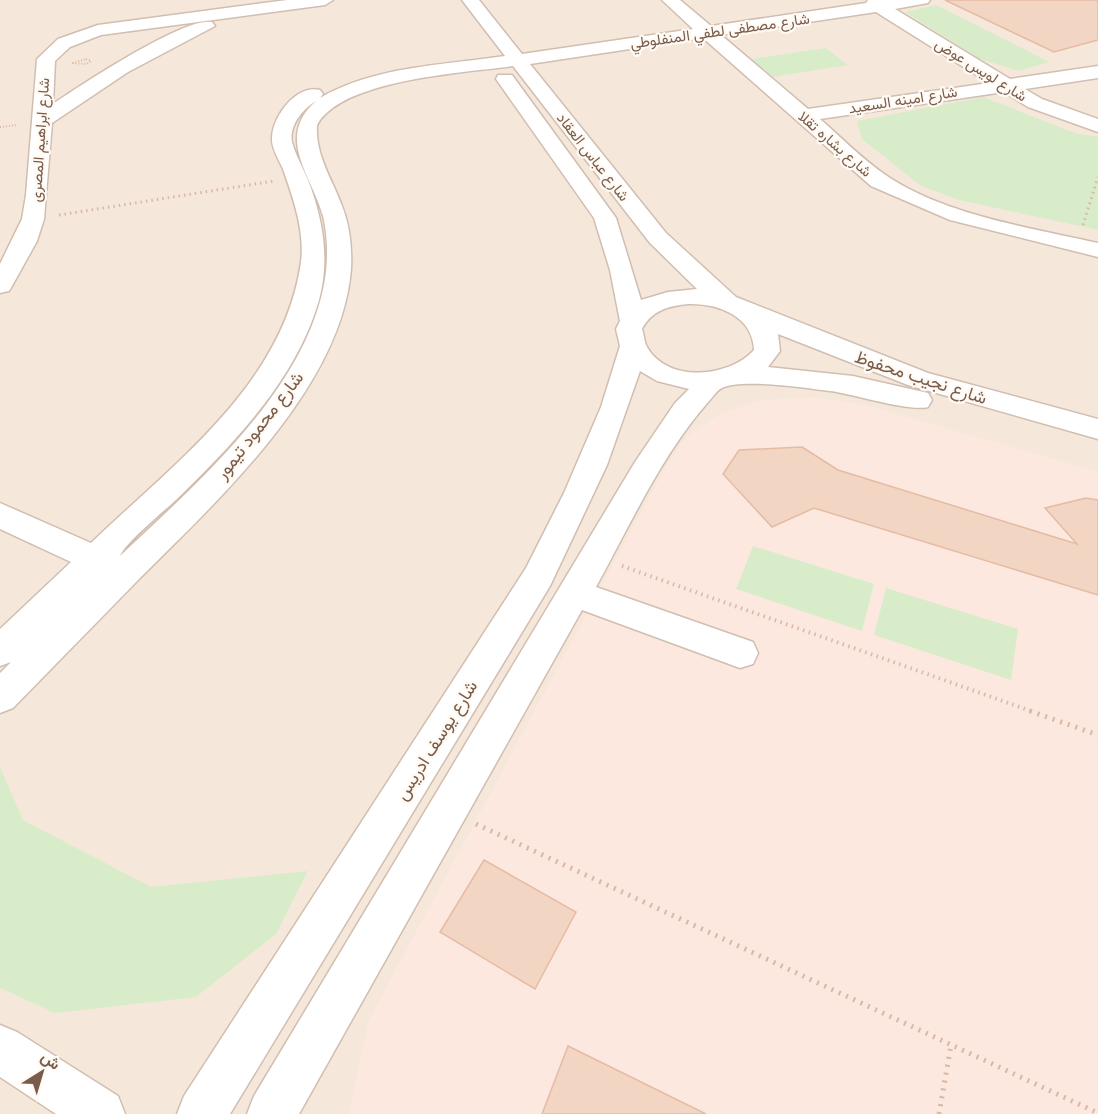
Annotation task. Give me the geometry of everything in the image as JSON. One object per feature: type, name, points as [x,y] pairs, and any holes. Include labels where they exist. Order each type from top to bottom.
[{"type":"street","name":"شارع ابراهيم المصرى","points":[[0,286],[25,241],[33,219],[37,195],[46,59],[64,43],[80,36],[117,27],[325,0]]},
{"type":"street","name":"شارع عباس العقاد","points":[[448,0],[503,59],[658,238],[738,308]]},
{"type":"street","name":"شارع عباس العقاد","points":[[470,0],[503,59],[605,218],[622,270],[633,334]]},
{"type":"street","name":"شارع بشاره تقلا","points":[[670,0],[861,168],[908,197],[982,224],[1098,250]]},
{"type":"street","name":"شارع مصطفى لطفي المنفلوطي","points":[[503,59],[874,3],[922,0]]},
{"type":"street","name":"شارع لويس عوض","points":[[874,3],[1035,103],[1098,126]]},
{"type":"street","points":[[42,121],[105,76],[139,56],[193,31],[249,10]]},
{"type":"street","name":"شارع امينه السعيد","points":[[1003,85],[1098,56]]},
{"type":"street","name":"شارع محمود تيمور","points":[[0,651],[223,433],[251,400],[279,359],[302,311],[310,284],[312,236],[307,188],[306,140],[309,120],[328,101],[376,82],[503,59]]},
{"type":"street","name":"شارع امينه السعيد","points":[[802,116],[1098,72]]},
{"type":"street","name":"شارع محمود تيمور","points":[[0,697],[184,514],[251,439],[302,372],[320,339],[334,298],[340,251],[337,226],[307,188]]},
{"type":"street","points":[[272,1114],[574,593],[685,410],[727,378],[754,368],[767,351],[766,331],[738,308],[699,296],[658,301],[643,310],[633,334],[642,359],[656,369],[675,377],[727,378]]},
{"type":"street","name":"شارع نجيب محفوظ","points":[[738,308],[918,379],[1098,429]]},
{"type":"street","name":"شارع يوسف ادريس","points":[[202,1114],[538,577],[600,448],[621,393],[633,334]]},
{"type":"street","name":"شارع نجيب محفوظ","points":[[727,378],[824,379],[861,385],[1098,452]]},
{"type":"street","points":[[0,515],[124,573]]},
{"type":"street","points":[[574,593],[741,653]]},
{"type":"street","points":[[0,1049],[100,1114]]},
{"type":"path","points":[[86,58],[91,61],[80,65],[74,64],[76,60],[86,58]]},
{"type":"path","points":[[1077,245],[1098,177]]},
{"type":"path","points":[[33,219],[307,188]]},
{"type":"path","points":[[596,556],[1098,735]]},
{"type":"path","points":[[448,811],[1098,1113]]},
{"type":"path","points":[[939,1114],[951,1045]]},
{"type":"shaded area","points":[[0,0],[1098,0],[1098,1114],[0,1114]]},
{"type":"shaded area","points":[[814,397],[865,405],[1098,472],[1098,1114],[349,1114],[369,1020],[665,468],[687,436],[721,413],[765,400]]},
{"type":"green space","points":[[936,5],[1049,62],[1019,71],[980,59],[905,12]]},
{"type":"green space","points":[[826,48],[848,65],[772,77],[751,59]]},
{"type":"green space","points":[[983,97],[1075,133],[1098,137],[1098,230],[959,200],[921,186],[862,139],[857,121]]},
{"type":"green space","points":[[753,546],[874,584],[862,631],[736,589]]},
{"type":"green space","points":[[886,588],[1018,629],[1011,680],[874,635]]},
{"type":"green space","points":[[0,767],[23,820],[151,887],[308,871],[276,934],[196,997],[55,1013],[0,988]]},
{"type":"building","points":[[945,0],[1098,0],[1098,40],[1054,52]]},
{"type":"building","points":[[802,447],[838,470],[1077,544],[1045,508],[1086,498],[1098,500],[1098,595],[814,508],[772,527],[723,474],[739,450]]},
{"type":"building","points":[[484,860],[576,912],[535,989],[440,932]]},
{"type":"building","points":[[568,1046],[706,1114],[542,1114]]}]
